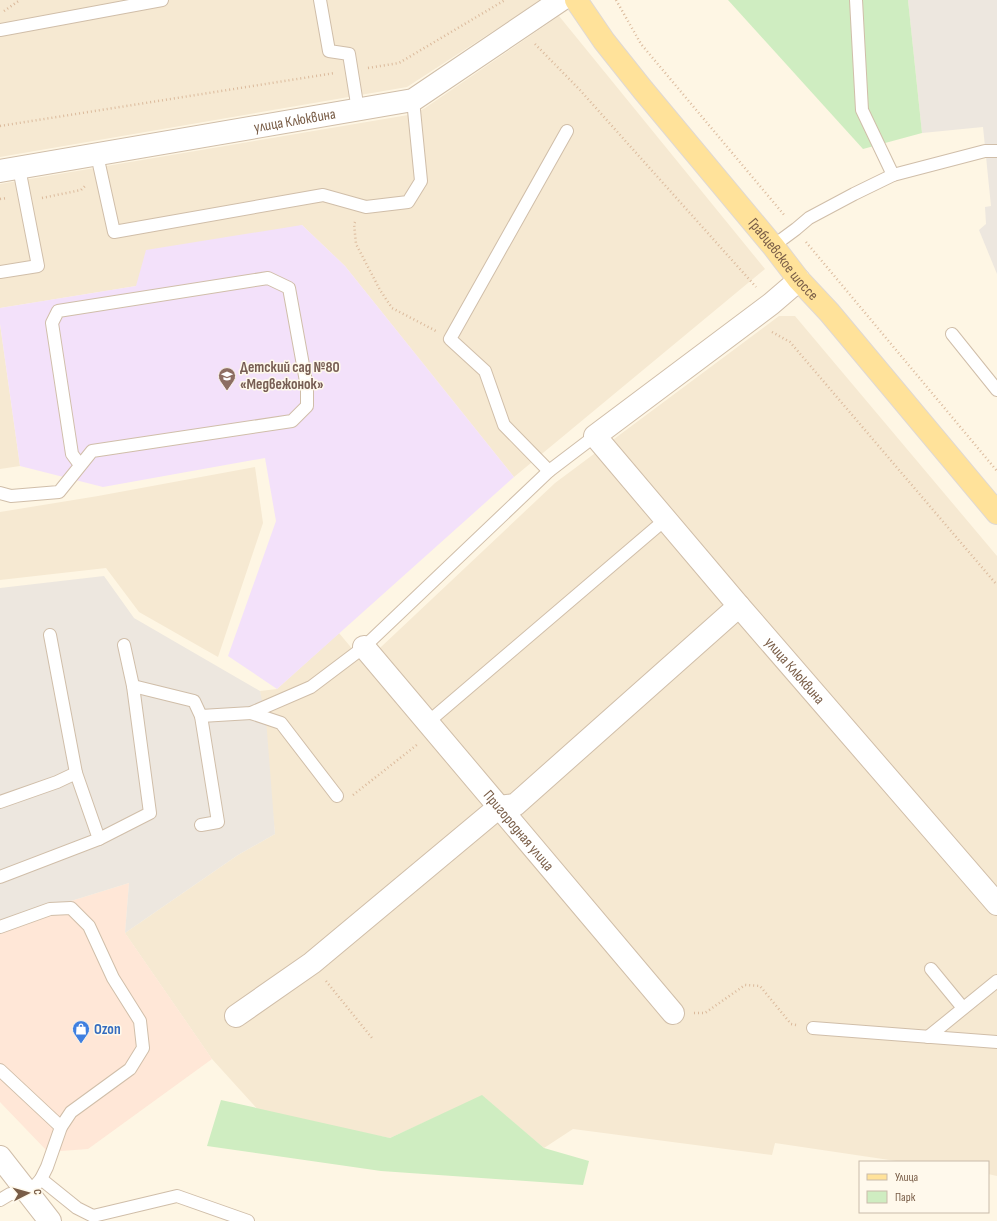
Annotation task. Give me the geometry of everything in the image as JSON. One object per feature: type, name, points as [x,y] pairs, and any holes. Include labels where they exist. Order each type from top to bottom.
[{"type":"main road","name":"Грабцевское шоссе","points":[[576,0],[604,41],[642,90],[773,246],[799,280],[829,312],[997,513]]},
{"type":"street","name":"улица Клюквина","points":[[9,170],[413,100],[562,0]]},
{"type":"street","points":[[595,436],[771,304],[799,280]]},
{"type":"street","name":"улица Клюквина","points":[[595,436],[739,606],[997,904]]},
{"type":"street","points":[[236,1016],[312,963],[499,807],[515,805],[739,606]]},
{"type":"street","name":"Пригородная улица","points":[[364,647],[673,1013]]},
{"type":"street","points":[[0,1157],[35,1187],[50,1221]]},
{"type":"lane","points":[[0,30],[162,0]]},
{"type":"lane","points":[[320,0],[329,51],[349,54],[358,110]]},
{"type":"lane","points":[[856,0],[862,110],[893,175]]},
{"type":"lane","points":[[97,155],[114,232],[323,195],[366,206],[408,202],[421,181],[413,100]]},
{"type":"lane","points":[[549,471],[504,425],[485,371],[450,339],[567,131]]},
{"type":"lane","points":[[773,246],[796,230],[809,218],[893,175],[986,150],[997,151]]},
{"type":"lane","points":[[0,272],[38,266],[9,170]]},
{"type":"lane","points":[[0,493],[11,496],[59,492],[92,451],[292,421],[307,406],[307,387],[289,288],[268,278],[58,311],[52,323],[72,454],[80,465]]},
{"type":"lane","points":[[952,334],[997,390]]},
{"type":"lane","points":[[202,716],[251,713],[311,687],[364,647],[549,471],[595,436]]},
{"type":"lane","points":[[431,727],[666,519]]},
{"type":"lane","points":[[50,635],[76,773],[99,839]]},
{"type":"lane","points":[[0,877],[99,839],[150,814],[133,686],[124,646]]},
{"type":"lane","points":[[133,686],[194,701],[202,716],[218,822],[201,826]]},
{"type":"lane","points":[[251,713],[281,723],[337,796]]},
{"type":"lane","points":[[0,802],[57,782],[76,773]]},
{"type":"lane","points":[[0,927],[50,909],[71,908],[89,926],[113,978],[140,1021],[143,1048],[130,1069],[71,1112],[61,1127],[47,1167],[35,1187]]},
{"type":"lane","points":[[931,969],[963,1008]]},
{"type":"lane","points":[[928,1037],[997,981]]},
{"type":"lane","points":[[813,1028],[997,1042]]},
{"type":"lane","points":[[0,1070],[61,1127]]},
{"type":"lane","points":[[0,1200],[10,1194],[35,1187],[93,1216],[177,1196],[248,1221]]},
{"type":"path","points":[[0,15],[20,0]]},
{"type":"path","points":[[0,126],[399,63],[505,0]]},
{"type":"path","points":[[519,29],[579,89],[771,304],[772,332]]},
{"type":"path","points":[[366,206],[354,224],[356,244],[380,290],[392,308],[450,339]]},
{"type":"path","points":[[766,337],[772,332]]},
{"type":"path","points":[[772,332],[790,342],[997,585]]},
{"type":"path","points":[[337,796],[350,797],[431,727]]},
{"type":"path","points":[[312,963],[372,1038]]},
{"type":"path","points":[[673,1013],[705,1013],[745,985],[760,986],[791,1024],[813,1028]]},
{"type":"shaded area","points":[[0,0],[541,0],[407,87],[0,157]]},
{"type":"shaded area","points":[[908,0],[997,0],[997,274],[979,230],[986,224],[985,207],[991,206],[983,127],[922,133]]},
{"type":"shaded area","points":[[559,16],[765,269],[514,477],[345,266],[302,225],[136,286],[0,308],[0,184],[414,114]]},
{"type":"shaded area","name":"Детский сад №80 «Медвежонок»","points":[[302,225],[345,266],[514,477],[277,689],[228,656],[276,521],[265,458],[103,487],[20,466],[0,324],[0,308],[136,286],[146,250]]},
{"type":"shaded area","points":[[779,316],[795,316],[997,556],[997,1176],[989,1174],[989,1161],[896,1161],[775,1143],[772,1155],[573,1129],[544,1148],[482,1096],[390,1138],[260,1112],[212,1059],[125,933],[238,855],[275,834],[260,691],[277,689],[339,633],[364,663],[555,483]]},
{"type":"shaded area","points":[[0,324],[20,466],[0,469]]},
{"type":"shaded area","points":[[255,467],[263,523],[218,657],[139,612],[106,568],[0,580],[0,512],[98,496]]},
{"type":"shaded area","points":[[104,576],[134,618],[260,691],[266,719],[275,834],[238,855],[125,933],[129,883],[0,923],[0,588]]},
{"type":"shaded area","points":[[129,883],[125,933],[212,1059],[88,1149],[48,1152],[0,1102],[0,923]]},
{"type":"green space","points":[[728,0],[908,0],[922,133],[863,149]]},
{"type":"green space","points":[[482,1095],[544,1148],[589,1161],[583,1185],[381,1171],[207,1146],[221,1100],[390,1138]]},
{"type":"place","name":"Детский сад №80 «Медвежонок»","points":[[227,391]]},
{"type":"place","name":"Ozon","points":[[81,1044]]}]
